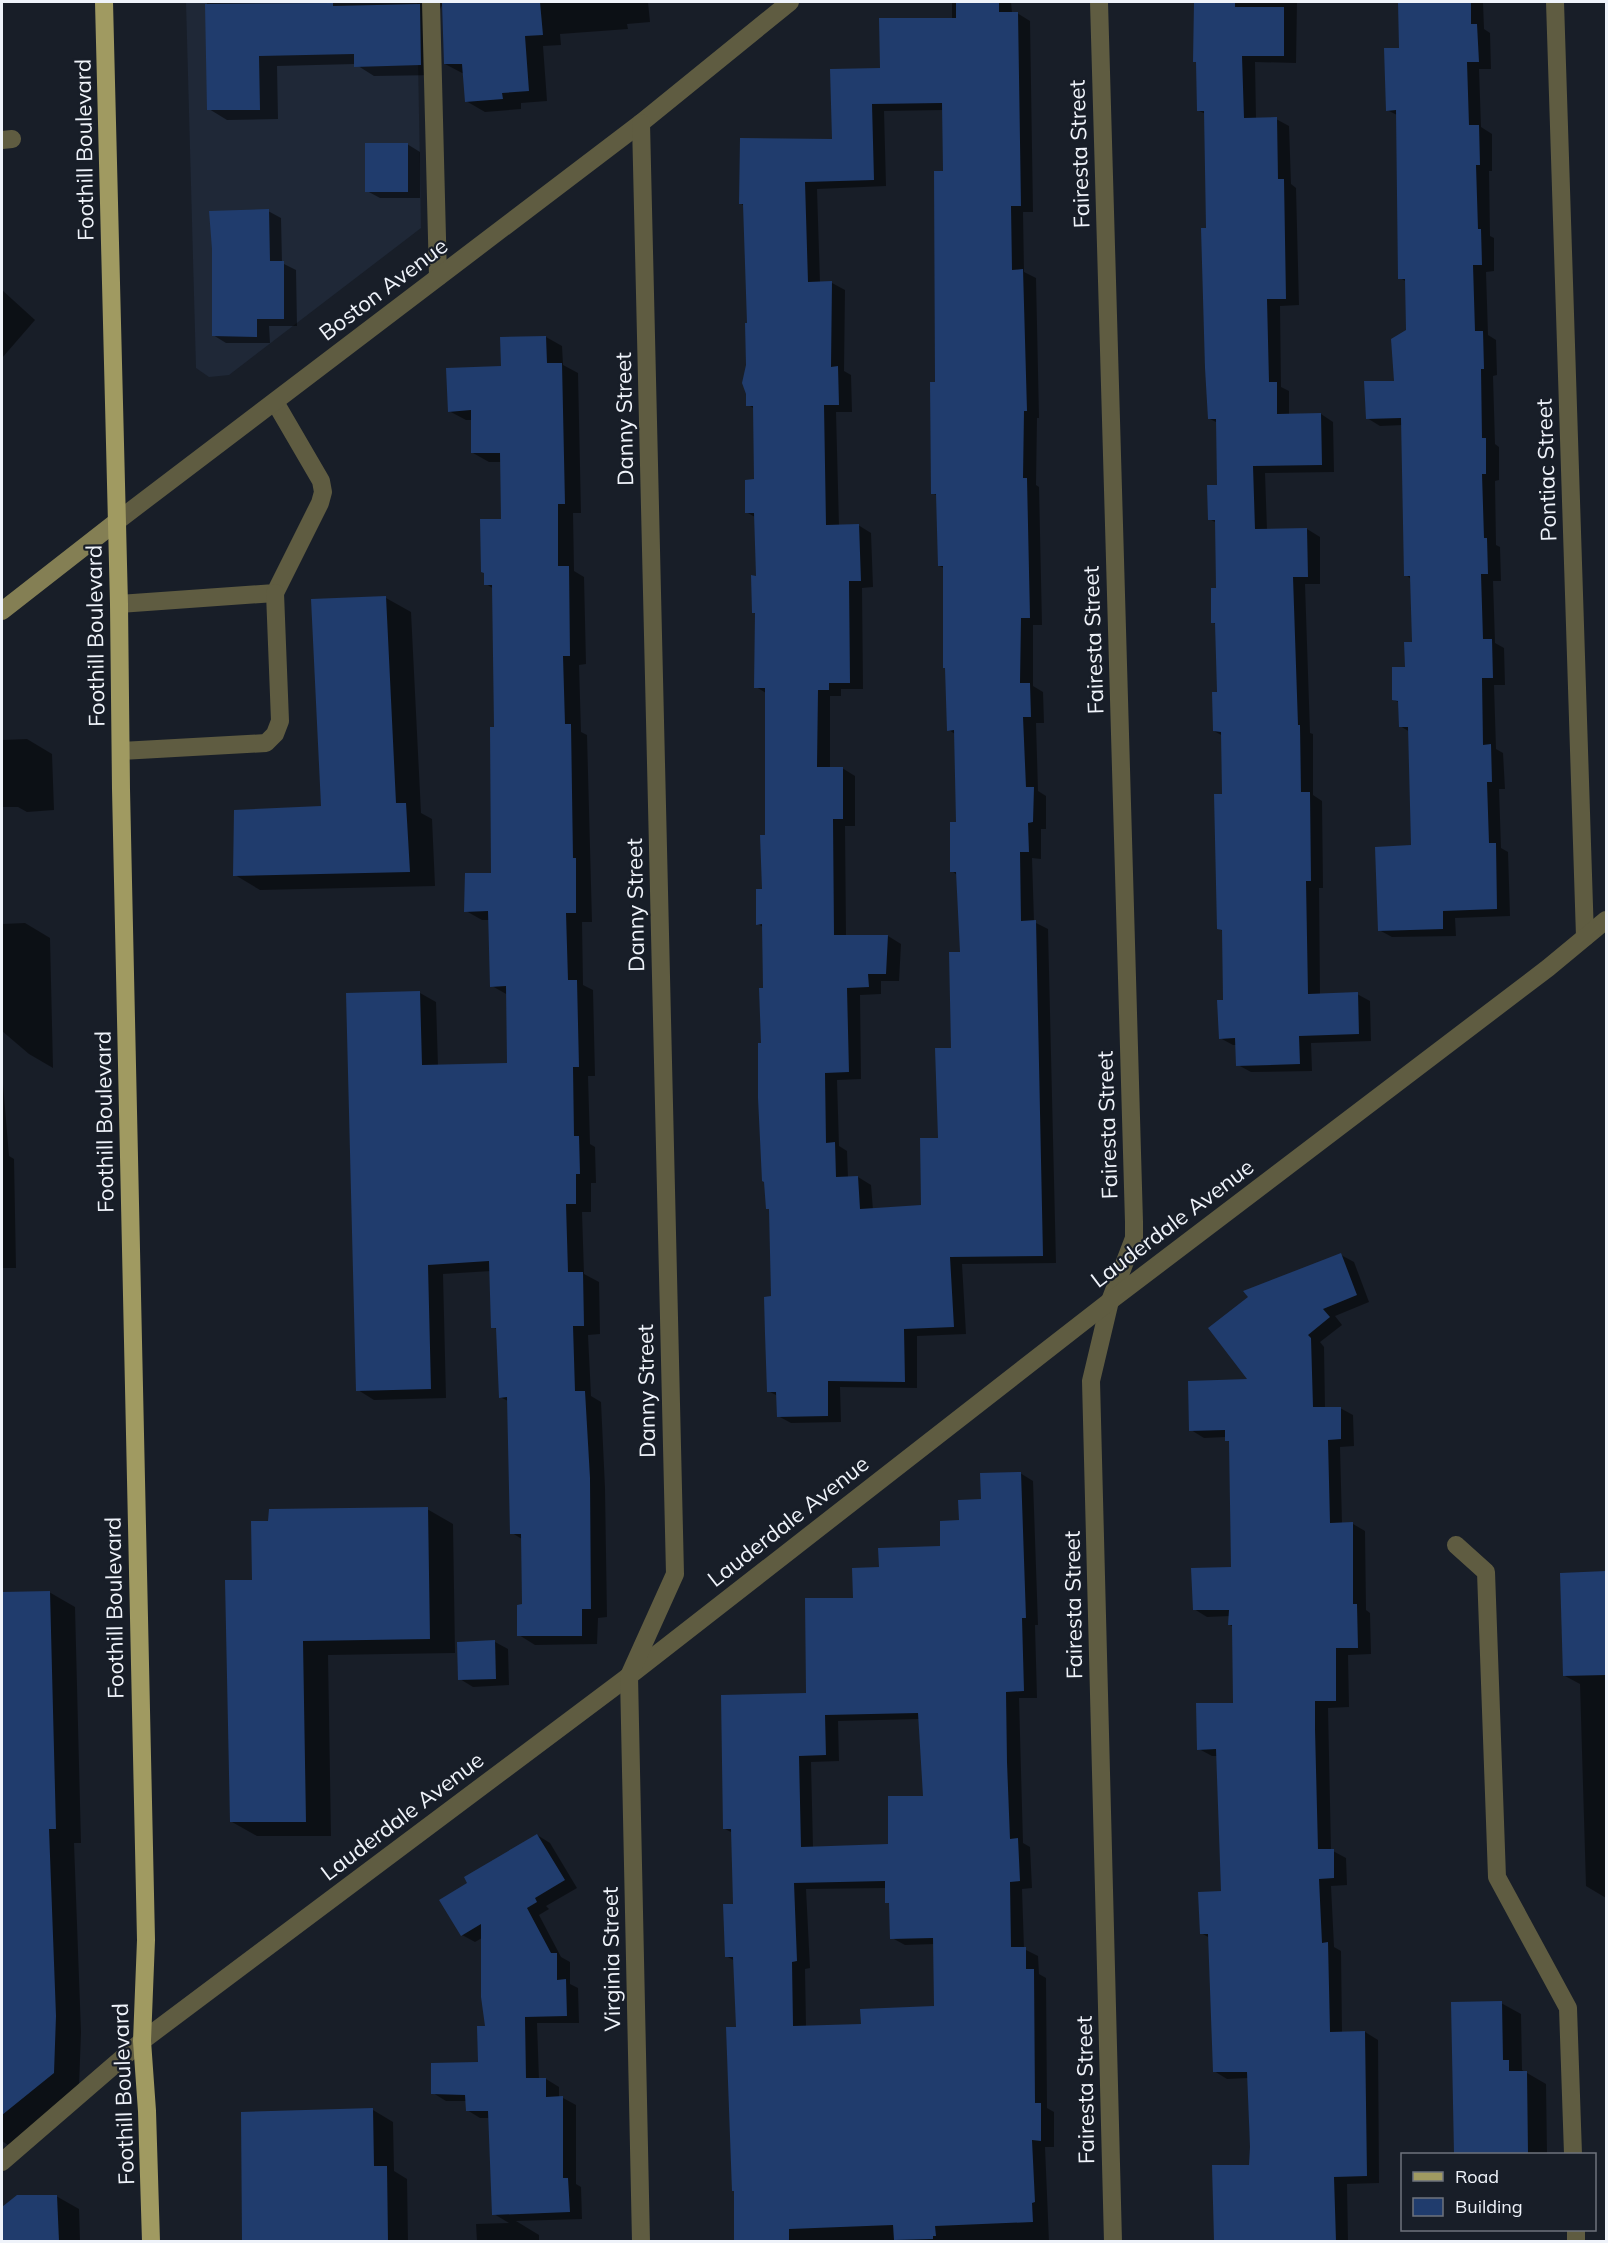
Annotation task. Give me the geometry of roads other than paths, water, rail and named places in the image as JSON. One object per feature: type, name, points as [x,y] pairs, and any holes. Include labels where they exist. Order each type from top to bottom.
[{"type":"main road","name":"Foothill Boulevard","points":[[104,2],[119,604],[146,1940],[142,2041],[147,2110],[151,2241]]},
{"type":"street","points":[[431,2],[438,277]]},
{"type":"street","name":"Boston Avenue","points":[[2,611],[641,123],[790,2]]},
{"type":"street","name":"Fairesta Street","points":[[1099,2],[1134,1222],[1134,1238],[1110,1300],[1091,1381],[1113,2241]]},
{"type":"street","name":"Pontiac Street","points":[[1555,2],[1585,937]]},
{"type":"street","name":"Danny Street","points":[[629,1676],[675,1574],[641,123]]},
{"type":"street","points":[[121,751],[266,743],[275,734],[280,721],[275,593],[320,503],[323,492],[321,481],[275,402]]},
{"type":"street","points":[[119,604],[275,593]]},
{"type":"street","name":"Lauderdale Avenue","points":[[2,2162],[142,2041],[629,1676],[1110,1300],[1548,968],[1606,920]]},
{"type":"street","points":[[1456,1545],[1486,1572],[1497,1877],[1568,2008],[1573,2153]]},
{"type":"street","name":"Virginia Street","points":[[629,1676],[641,2241]]}]
